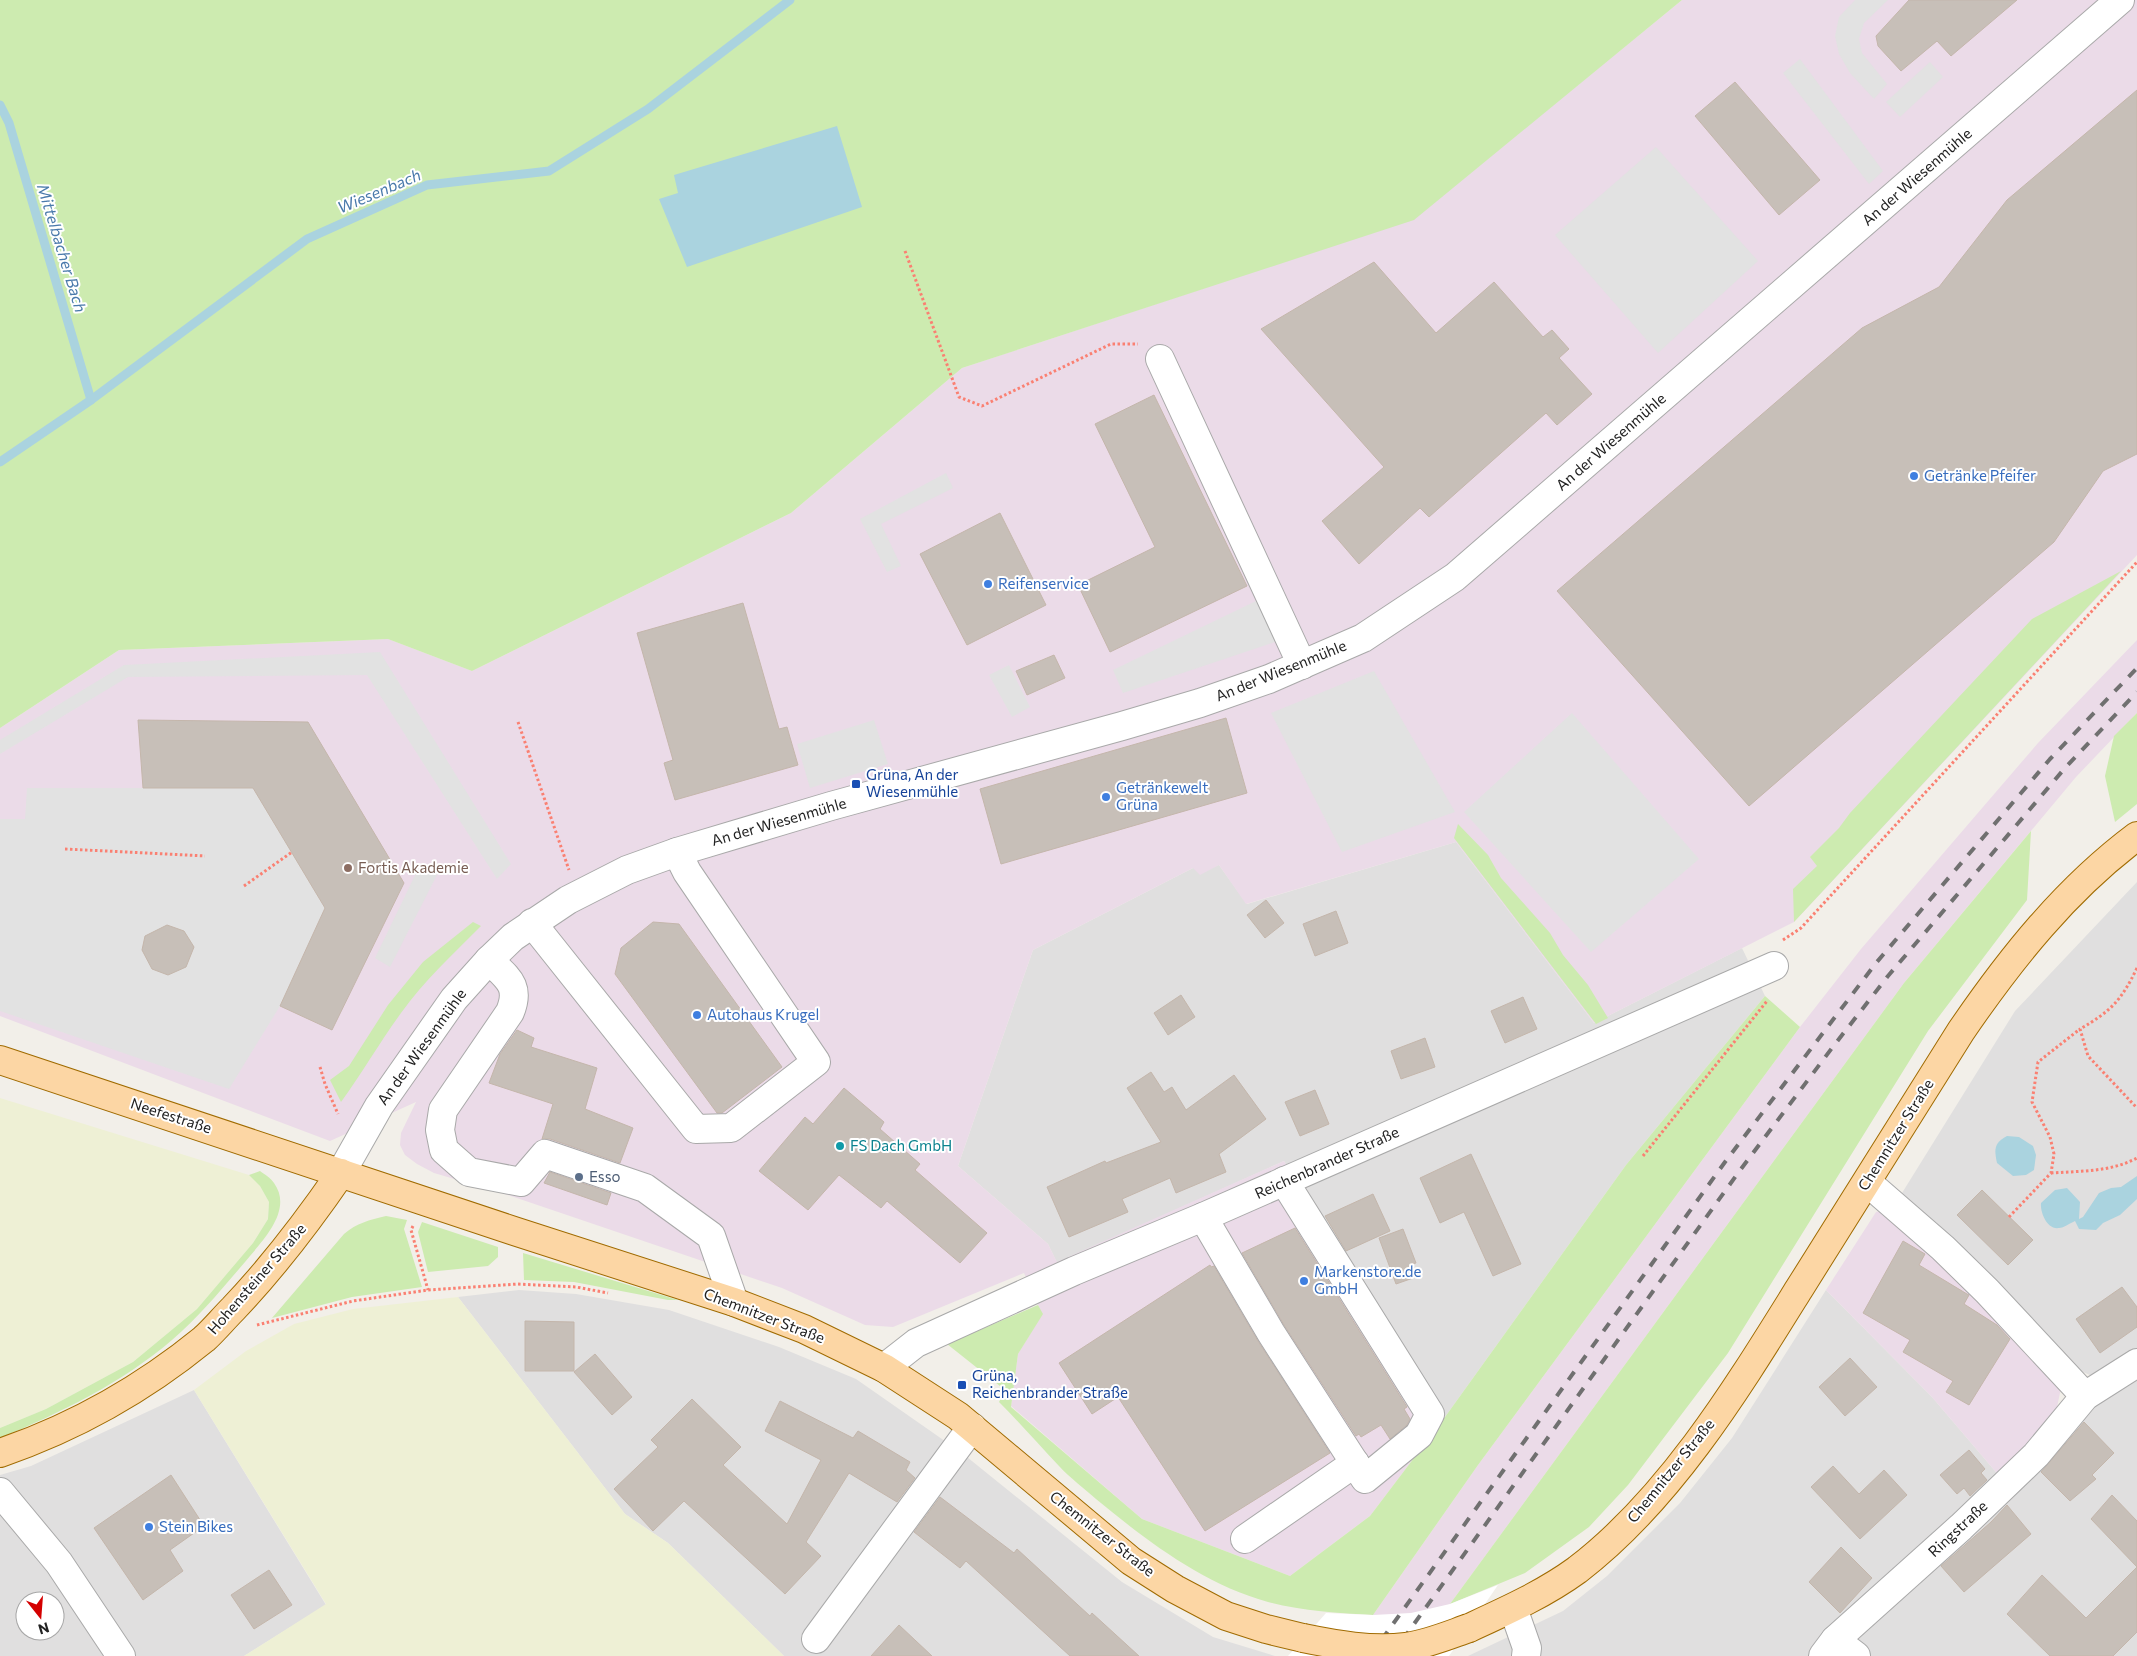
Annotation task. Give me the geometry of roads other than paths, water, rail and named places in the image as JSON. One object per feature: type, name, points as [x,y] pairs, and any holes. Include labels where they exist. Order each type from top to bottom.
[{"type":"main road","name":"Chemnitzer Straße","points":[[341,1173],[734,1302],[804,1329],[884,1368],[934,1399],[972,1427],[1131,1561],[1175,1589],[1226,1616],[1266,1629],[1347,1647],[1379,1649],[1407,1647],[1434,1641],[1469,1628],[1513,1608],[1552,1587],[1578,1569],[1615,1537],[1648,1504],[1698,1442],[1742,1380],[1961,1031],[1997,978],[2046,920],[2078,887],[2115,852],[2137,836]]},
{"type":"main road","name":"Neefestraße","points":[[0,1060],[341,1173]]},
{"type":"main road","name":"Hohensteiner Straße","points":[[0,1453],[31,1442],[95,1411],[156,1376],[205,1338],[250,1291],[285,1249],[308,1221],[341,1173]]},
{"type":"street","name":"An der Wiesenmühle","points":[[341,1173],[379,1106],[454,999],[489,960],[513,937],[532,923],[580,894],[627,870],[677,852],[831,806],[1192,706],[1302,665],[1363,638],[1455,576],[1752,321],[2120,0]]},
{"type":"street","points":[[1160,359],[1302,665]]},
{"type":"street","points":[[532,923],[696,1129],[731,1128],[816,1062],[687,872],[677,852]]},
{"type":"street","points":[[489,960],[512,983],[515,999],[510,1012],[444,1110],[440,1130],[444,1150],[469,1172],[521,1182],[545,1154],[645,1188],[711,1236],[734,1302]]},
{"type":"street","name":"Reichenbrander Straße","points":[[884,1368],[916,1343],[1074,1271],[1203,1217],[1774,966]]},
{"type":"street","points":[[1203,1217],[1271,1333],[1365,1479],[1419,1435],[1430,1414],[1284,1181]]},
{"type":"street","points":[[1867,1182],[1943,1248],[2085,1396]]},
{"type":"street","name":"Ringstraße","points":[[1829,1648],[1961,1527],[2036,1455],[2085,1396],[2137,1363]]},
{"type":"street","points":[[816,1639],[972,1427]]},
{"type":"street","points":[[1245,1539],[1355,1463]]},
{"type":"street","points":[[0,1492],[59,1563],[121,1656]]},
{"type":"street","points":[[1513,1608],[1527,1648],[1526,1656]]},
{"type":"street","points":[[1829,1648],[1856,1656]]},
{"type":"water","points":[[837,126],[862,207],[687,267],[659,199],[678,193],[674,175]]},
{"type":"water","points":[[2007,1136],[2019,1137],[2033,1146],[2036,1155],[2034,1170],[2026,1175],[2013,1176],[1997,1163],[1995,1154],[1997,1144]]},
{"type":"water","points":[[2137,1176],[2137,1199],[2120,1215],[2103,1223],[2096,1230],[2079,1229],[2075,1221],[2063,1227],[2055,1228],[2045,1220],[2041,1203],[2055,1190],[2067,1188],[2080,1202],[2079,1219],[2083,1217],[2099,1193],[2111,1188],[2121,1187]]},
{"type":"waterway","name":"Wiesenbach","points":[[0,462],[91,400],[307,239],[427,185],[549,171],[648,109],[790,0]]},
{"type":"waterway","name":"Mittelbacher Bach","points":[[0,105],[9,123],[91,400]]},
{"type":"railway","points":[[1370,1656],[1725,1162],[1876,963],[2050,759],[2137,668]]},
{"type":"railway","points":[[1391,1656],[1738,1173],[1832,1048],[1888,976],[2065,768],[2137,692]]},
{"type":"place","name":"Getränke Pfeifer","points":[[1914,476]]},
{"type":"place","name":"Reifenservice","points":[[988,584]]},
{"type":"place","name":"Grüna, An der Wiesenmühle","points":[[856,784]]},
{"type":"place","name":"Getränkewelt Grüna","points":[[1106,797]]},
{"type":"place","name":"Fortis Akademie","points":[[348,868]]},
{"type":"place","name":"Autohaus Krugel","points":[[697,1015]]},
{"type":"place","name":"FS Dach GmbH","points":[[840,1146]]},
{"type":"place","name":"Esso","points":[[579,1177]]},
{"type":"place","name":"Markenstore.de GmbH","points":[[1304,1281]]},
{"type":"place","name":"Grüna, Reichenbrander Straße","points":[[962,1385]]},
{"type":"place","name":"Stein Bikes","points":[[149,1527]]}]
